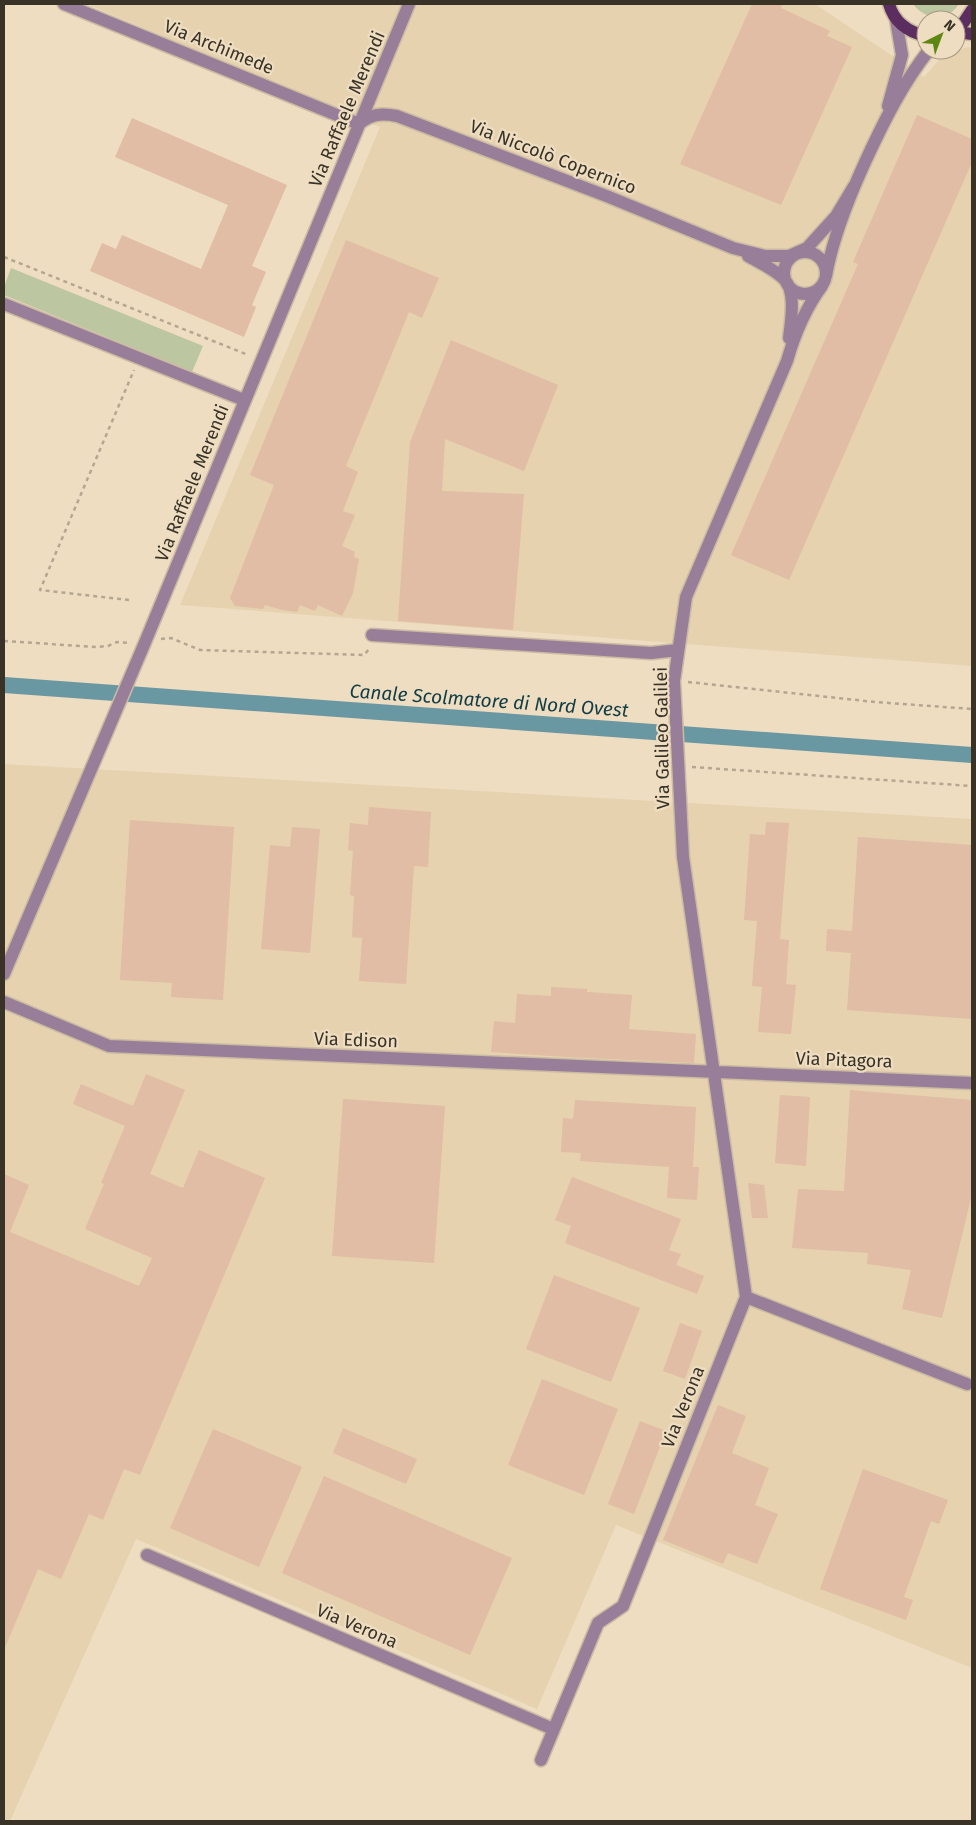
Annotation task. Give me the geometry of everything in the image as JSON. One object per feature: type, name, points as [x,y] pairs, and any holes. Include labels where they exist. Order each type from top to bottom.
[{"type":"main road","points":[[889,4],[896,20],[916,34]]},
{"type":"street","name":"Via Archimede","points":[[64,4],[359,124]]},
{"type":"street","name":"Via Raffaele Merendi","points":[[4,974],[144,646],[409,4]]},
{"type":"street","name":"Via Galileo Galilei","points":[[885,118],[902,55],[896,20]]},
{"type":"street","name":"Via Galileo Galilei","points":[[715,1072],[683,857],[675,687],[678,650],[686,597],[787,361],[804,313],[824,281],[854,186],[885,118],[921,60]]},
{"type":"street","name":"Via Niccolò Copernico","points":[[359,124],[372,115],[387,114],[397,116],[609,197],[733,248],[781,276],[787,283]]},
{"type":"street","name":"Via Galileo Galilei","points":[[796,254],[806,248],[823,232],[840,210],[854,186]]},
{"type":"street","name":"Via Niccolò Copernico","points":[[733,248],[772,257],[796,254]]},
{"type":"street","points":[[804,252],[817,255],[825,265],[824,281],[814,292],[805,294],[795,292],[787,283],[784,274],[785,267],[790,258],[796,254],[804,252]]},
{"type":"street","name":"Via Galileo Galilei","points":[[787,283],[790,288],[791,325],[787,361]]},
{"type":"street","points":[[4,304],[244,400]]},
{"type":"street","points":[[372,635],[651,653],[678,650]]},
{"type":"street","name":"Via Edison","points":[[4,1002],[109,1046],[715,1072]]},
{"type":"street","name":"Via Pitagora","points":[[715,1072],[972,1083]]},
{"type":"street","name":"Via Verona","points":[[541,1760],[598,1623],[623,1606],[746,1297],[715,1072]]},
{"type":"street","points":[[746,1297],[967,1384]]},
{"type":"street","name":"Via Verona","points":[[147,1555],[553,1729]]},
{"type":"path","points":[[4,257],[261,360]]},
{"type":"path","points":[[129,600],[40,590],[139,358]]},
{"type":"path","points":[[4,641],[96,648],[117,642],[144,646],[171,638],[200,650],[364,655],[372,645],[372,635]]},
{"type":"path","points":[[675,687],[726,688],[972,709]]},
{"type":"path","points":[[678,761],[972,786]]},
{"type":"shaded area","points":[[87,4],[815,4],[924,77],[939,60],[966,60],[966,48],[972,48],[972,666],[180,605],[380,127]]},
{"type":"shaded area","points":[[4,764],[972,819],[972,1668],[616,1525],[537,1709],[136,1539],[10,1821],[4,1821]]},
{"type":"green space","points":[[913,4],[959,4],[954,10],[918,9]]},
{"type":"green space","points":[[11,268],[203,346],[192,372],[4,295],[4,287]]},
{"type":"building","points":[[752,4],[782,4],[781,8],[830,31],[827,36],[852,47],[781,205],[680,164]]},
{"type":"building","points":[[917,115],[972,139],[972,162],[789,580],[731,555],[858,264],[853,262]]},
{"type":"building","points":[[132,118],[287,185],[252,266],[266,272],[252,305],[256,307],[244,337],[90,271],[102,243],[116,249],[122,235],[201,269],[228,205],[115,157]]},
{"type":"building","points":[[346,240],[439,278],[422,318],[409,312],[346,466],[358,472],[343,511],[355,515],[342,546],[355,552],[354,557],[359,559],[353,593],[342,616],[318,605],[315,611],[300,605],[297,612],[265,605],[263,609],[235,606],[230,598],[274,485],[250,475]]},
{"type":"building","points":[[451,340],[558,385],[524,471],[445,439],[442,491],[524,494],[513,630],[398,621],[410,442]]},
{"type":"building","points":[[369,807],[431,812],[428,867],[414,866],[406,984],[359,981],[362,938],[352,937],[354,896],[350,895],[353,851],[348,850],[350,823],[368,825]]},
{"type":"building","points":[[130,820],[234,827],[223,1000],[171,997],[172,983],[120,980]]},
{"type":"building","points":[[766,822],[789,823],[780,939],[789,940],[786,984],[796,985],[791,1034],[758,1032],[762,987],[752,986],[757,921],[744,920],[750,834],[765,835]]},
{"type":"building","points":[[292,827],[320,829],[310,953],[261,949],[270,845],[290,847]]},
{"type":"building","points":[[858,837],[972,845],[972,1019],[847,1010],[851,953],[826,951],[827,929],[852,931]]},
{"type":"building","points":[[551,987],[587,989],[587,992],[632,995],[629,1029],[696,1034],[694,1063],[491,1052],[494,1021],[515,1023],[517,994],[551,996]]},
{"type":"building","points":[[146,1074],[185,1090],[150,1174],[183,1188],[199,1150],[265,1178],[140,1475],[124,1469],[103,1520],[89,1514],[61,1579],[38,1569],[4,1650],[4,1174],[29,1185],[10,1232],[139,1286],[152,1258],[85,1229],[104,1184],[101,1183],[125,1126],[73,1104],[81,1084],[133,1106]]},
{"type":"building","points":[[850,1090],[972,1100],[972,1194],[942,1318],[902,1309],[911,1270],[867,1264],[868,1253],[792,1248],[798,1189],[844,1191]]},
{"type":"building","points":[[780,1095],[810,1097],[806,1166],[775,1163]]},
{"type":"building","points":[[343,1099],[445,1106],[434,1263],[332,1256]]},
{"type":"building","points":[[575,1100],[696,1107],[693,1167],[699,1167],[697,1200],[667,1198],[669,1167],[580,1161],[581,1153],[561,1152],[563,1118],[573,1119]]},
{"type":"building","points":[[572,1177],[681,1219],[669,1250],[681,1254],[676,1265],[704,1276],[697,1294],[565,1243],[571,1226],[555,1220]]},
{"type":"building","points":[[748,1183],[764,1185],[768,1218],[752,1218]]},
{"type":"building","points":[[554,1275],[640,1308],[611,1382],[526,1349]]},
{"type":"building","points":[[680,1323],[702,1331],[685,1379],[663,1371]]},
{"type":"building","points":[[542,1379],[618,1409],[584,1495],[508,1465]]},
{"type":"building","points":[[718,1405],[746,1416],[732,1453],[769,1468],[755,1505],[778,1514],[757,1564],[728,1553],[723,1564],[663,1540]]},
{"type":"building","points":[[640,1421],[666,1431],[634,1514],[608,1504]]},
{"type":"building","points":[[343,1428],[417,1459],[406,1484],[333,1453]]},
{"type":"building","points":[[213,1429],[302,1467],[259,1567],[170,1528]]},
{"type":"building","points":[[863,1469],[948,1500],[939,1524],[931,1521],[904,1597],[913,1600],[906,1620],[820,1589]]},
{"type":"building","points":[[324,1476],[512,1558],[470,1655],[282,1573]]},
{"type":"waterway","name":"Canale Scolmatore di Nord Ovest","points":[[4,685],[972,755]]}]
